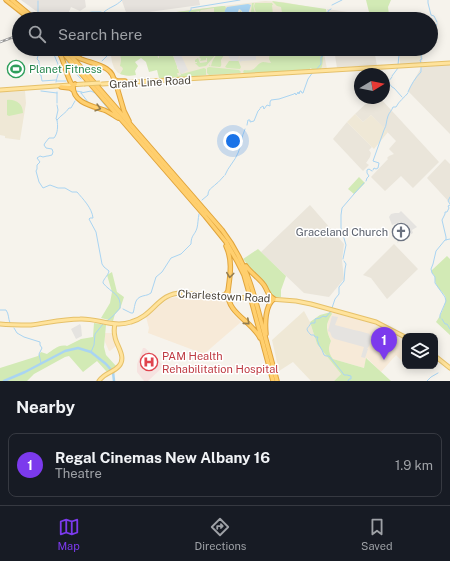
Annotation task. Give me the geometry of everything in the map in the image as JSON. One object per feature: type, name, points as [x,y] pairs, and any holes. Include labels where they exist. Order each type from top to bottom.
[{"type":"highway","points":[[9,1],[16,3],[27,12]]},
{"type":"highway","points":[[9,1],[21,12]]},
{"type":"highway","points":[[62,56],[79,99],[88,105],[104,110],[113,115],[134,135]]},
{"type":"highway","points":[[64,56],[205,216],[226,242],[242,272],[273,381]]},
{"type":"highway","points":[[71,56],[222,230],[248,269],[264,285],[269,299],[266,329],[274,370]]},
{"type":"highway","points":[[75,56],[103,66],[108,70],[118,85],[117,88],[125,114],[144,141]]},
{"type":"highway","points":[[66,85],[69,83],[70,79]]},
{"type":"highway","points":[[115,82],[117,80],[125,81]]},
{"type":"highway","points":[[61,87],[70,88],[73,86]]},
{"type":"highway","points":[[205,216],[228,251],[231,260],[228,291],[225,297],[233,310],[250,324],[257,333],[268,362]]},
{"type":"highway","points":[[234,248],[251,285],[277,381]]},
{"type":"highway","points":[[268,294],[274,299],[269,304]]},
{"type":"main road","name":"Grant Line Road","points":[[0,90],[450,63]]},
{"type":"main road","name":"Grant Line Road","points":[[125,81],[180,79],[246,73],[267,74]]},
{"type":"main road","name":"Grant Line Road","points":[[34,88],[61,87]]},
{"type":"main road","name":"Charlestown Road","points":[[0,324],[29,325],[78,318],[115,324],[126,324],[139,320],[164,298],[173,294],[183,293],[302,302],[376,322],[402,335]]},
{"type":"main road","points":[[99,381],[103,376],[121,364],[122,354],[115,338],[115,324]]},
{"type":"main road","points":[[438,358],[450,368]]},
{"type":"shaded area","points":[[21,0],[85,0],[86,7],[80,11],[71,7],[69,12],[37,12]]},
{"type":"shaded area","points":[[199,0],[200,5],[149,12],[126,12],[122,1]]},
{"type":"shaded area","points":[[265,1],[283,2],[315,8],[316,12],[176,12]]},
{"type":"shaded area","points":[[327,9],[348,12],[328,12]]},
{"type":"shaded area","points":[[111,56],[143,56],[133,61],[134,75],[127,76],[118,73],[112,62]]},
{"type":"shaded area","points":[[146,56],[324,56],[327,69],[160,78],[158,69]]},
{"type":"shaded area","points":[[174,56],[181,56],[188,70],[181,74]]},
{"type":"shaded area","points":[[228,56],[239,56],[238,61],[231,61]]},
{"type":"shaded area","points":[[240,56],[256,56],[256,60],[240,62]]},
{"type":"shaded area","points":[[335,56],[375,56],[377,66],[337,68]]},
{"type":"shaded area","points":[[399,56],[423,56],[422,64],[400,65]]},
{"type":"shaded area","points":[[450,64],[450,134],[408,91],[422,66]]},
{"type":"shaded area","points":[[25,91],[26,103],[20,140],[5,138],[5,136],[0,135],[0,92]]},
{"type":"shaded area","points":[[366,104],[386,104],[439,162],[413,188],[401,176],[385,191],[371,177],[389,156],[394,154],[389,149],[396,141],[371,115],[363,122],[355,114]]},
{"type":"shaded area","points":[[355,114],[363,122],[371,115],[388,132],[374,149],[347,122]]},
{"type":"shaded area","points":[[347,122],[372,147],[369,150],[371,153],[366,163],[369,165],[363,171],[333,139]]},
{"type":"shaded area","points":[[445,159],[450,164],[450,203],[427,178]]},
{"type":"shaded area","points":[[310,205],[344,244],[342,260],[344,279],[329,297],[304,293],[261,252]]},
{"type":"shaded area","points":[[401,211],[417,227],[412,230],[413,233],[397,243],[398,240],[396,238],[407,232],[401,222],[392,225],[389,217],[391,214],[399,213]]},
{"type":"shaded area","points":[[394,244],[418,269],[387,299],[371,278],[363,275]]},
{"type":"shaded area","points":[[191,296],[226,299],[231,312],[241,322],[204,354],[148,333],[149,328],[146,317],[169,298]]},
{"type":"shaded area","points":[[304,311],[310,322],[317,344],[341,374],[334,381],[311,381],[293,362],[279,371],[272,340]]},
{"type":"shaded area","points":[[331,312],[371,323],[402,338],[402,361],[396,355],[381,372],[367,358],[364,368],[333,359],[329,353],[328,348],[331,341],[327,331],[328,320],[332,314]]},
{"type":"shaded area","points":[[332,316],[338,317],[335,325],[370,334],[369,335],[372,336],[365,358],[361,357],[364,347],[332,337],[328,331]]},
{"type":"shaded area","points":[[80,324],[82,336],[76,339],[71,329]]},
{"type":"shaded area","points":[[105,333],[113,333],[113,337],[117,345],[110,351],[105,342]]},
{"type":"shaded area","name":"PAM Health Rehabilitation Hospital","points":[[143,348],[145,348],[164,366],[148,381],[144,381],[137,372],[137,364]]},
{"type":"green space","points":[[366,0],[391,0],[388,7],[389,12],[369,12]]},
{"type":"green space","points":[[272,1],[326,9],[327,12],[282,12],[281,7],[277,6]]},
{"type":"green space","points":[[252,3],[254,3],[254,12],[251,12]]},
{"type":"green space","points":[[255,3],[272,3],[273,12],[256,12],[254,6]]},
{"type":"green space","points":[[222,6],[225,6],[226,8],[225,12],[214,12],[214,8],[201,10],[200,12],[177,12]]},
{"type":"green space","points":[[120,56],[158,56],[159,58],[159,56],[173,56],[179,73],[177,73],[178,76],[181,75],[180,71],[182,74],[204,68],[206,69],[206,75],[179,78],[159,78],[157,70],[149,72],[146,62],[141,58],[135,62],[138,66],[135,71],[136,75],[122,75],[120,74],[123,69],[120,66]]},
{"type":"green space","points":[[214,56],[206,66],[199,67],[195,63],[197,63],[195,60],[198,58],[200,63],[207,62],[207,58],[206,60],[200,61],[200,57]]},
{"type":"green space","points":[[216,56],[223,56],[221,60],[221,67],[209,66],[211,66]]},
{"type":"green space","points":[[269,56],[323,56],[321,69],[310,70],[281,72],[243,72],[244,70],[254,69],[258,64],[263,62],[271,63]]},
{"type":"green space","points":[[238,60],[241,67],[240,69],[225,67],[229,61]]},
{"type":"green space","points":[[207,68],[239,70],[241,72],[209,75],[207,73]]},
{"type":"green space","points":[[7,100],[16,101],[22,107],[23,113],[9,116],[7,115]]},
{"type":"green space","points":[[359,177],[365,183],[354,194],[348,189]]},
{"type":"green space","points":[[258,249],[286,276],[281,290],[281,297],[274,297],[271,295],[265,284],[250,269],[243,259]]},
{"type":"green space","points":[[447,256],[450,259],[450,335],[436,322],[440,317],[446,298],[437,286],[432,273],[432,270]]},
{"type":"green space","points":[[112,272],[117,292],[124,297],[120,309],[115,314],[113,321],[101,318],[110,303],[112,292],[107,275]]},
{"type":"green space","points":[[331,312],[332,314],[328,321],[327,327],[331,341],[329,352],[333,359],[364,368],[366,358],[391,381],[334,381],[341,374],[317,344],[310,322],[320,315]]},
{"type":"green space","points":[[94,323],[106,325],[104,347],[106,355],[116,366],[107,372],[97,361],[83,372],[69,356],[34,374],[27,381],[0,381],[0,368],[38,356],[41,352],[47,354],[59,347],[67,346],[81,339],[93,337]]},
{"type":"water","points":[[248,4],[251,5],[249,12],[242,12],[239,9],[238,12],[225,12],[227,7]]},
{"type":"waterway","points":[[104,12],[122,0]]},
{"type":"waterway","points":[[191,8],[240,0]]},
{"type":"waterway","points":[[332,5],[342,0]]},
{"type":"waterway","points":[[428,0],[430,12]]},
{"type":"waterway","points":[[38,1],[38,12]]},
{"type":"waterway","points":[[328,12],[331,9]]},
{"type":"waterway","points":[[92,12],[101,12]]},
{"type":"waterway","points":[[38,56],[37,59],[41,69],[40,75],[42,81],[56,80]]},
{"type":"waterway","points":[[55,56],[60,69]]},
{"type":"waterway","points":[[63,56],[81,79]]},
{"type":"waterway","points":[[102,61],[107,56]]},
{"type":"waterway","points":[[316,70],[321,64],[321,57],[323,56]]},
{"type":"waterway","points":[[398,65],[399,56]]},
{"type":"waterway","points":[[421,56],[421,63]]},
{"type":"waterway","points":[[408,92],[413,82],[421,72],[421,66]]},
{"type":"waterway","points":[[56,82],[60,68]]},
{"type":"waterway","points":[[89,72],[94,68]]},
{"type":"waterway","points":[[392,76],[398,68]]},
{"type":"waterway","points":[[260,108],[263,106],[264,109],[267,105],[270,106],[271,100],[279,99],[295,93],[296,95],[298,92],[299,94],[300,91],[303,93],[308,79],[313,72]]},
{"type":"waterway","points":[[392,77],[388,82],[402,97]]},
{"type":"waterway","points":[[57,81],[66,81]]},
{"type":"waterway","points":[[41,91],[57,93]]},
{"type":"waterway","points":[[76,91],[82,92]]},
{"type":"waterway","points":[[81,93],[91,91],[95,93]]},
{"type":"waterway","points":[[57,92],[57,103]]},
{"type":"waterway","points":[[81,93],[88,102],[94,105]]},
{"type":"waterway","points":[[95,93],[109,110]]},
{"type":"waterway","points":[[373,170],[374,168],[378,168],[379,163],[373,161],[386,126],[388,115],[393,107],[396,107],[408,93]]},
{"type":"waterway","points":[[57,120],[69,108],[71,108],[75,101]]},
{"type":"waterway","points":[[57,105],[58,110],[56,119],[58,125],[56,134],[54,138],[49,138],[44,145],[46,148],[52,149],[52,155],[43,157],[40,156],[37,158],[40,162],[37,165],[36,171],[39,182],[43,188],[50,185],[58,188],[65,188],[72,192],[77,192],[89,207],[93,218],[89,219],[96,232],[102,264],[109,271],[103,283],[118,297],[120,308]]},
{"type":"waterway","points":[[247,125],[248,120],[250,120],[250,122],[254,121],[260,109]]},
{"type":"waterway","points":[[225,175],[238,153],[245,129]]},
{"type":"waterway","points":[[366,181],[369,176],[367,170],[369,169],[372,171]]},
{"type":"waterway","points":[[202,200],[208,195],[210,189],[224,176]]},
{"type":"waterway","points":[[343,259],[346,245],[341,228],[342,208],[364,183]]},
{"type":"waterway","points":[[450,197],[448,201],[450,204]]},
{"type":"waterway","points":[[446,240],[442,220],[445,212],[447,212],[449,208],[448,206],[450,205]]},
{"type":"waterway","points":[[123,309],[133,313],[138,298],[151,293],[156,277],[162,272],[171,258],[181,254],[191,244],[197,228],[199,214]]},
{"type":"waterway","points":[[440,318],[446,301],[445,297],[435,283],[435,277],[431,269],[436,251],[445,240],[450,239]]},
{"type":"waterway","points":[[332,308],[335,299],[339,294],[339,287],[344,281],[346,264],[344,261]]},
{"type":"waterway","points":[[107,321],[120,308]]},
{"type":"waterway","points":[[0,310],[6,310],[10,323]]},
{"type":"waterway","points":[[331,311],[326,317],[323,316],[315,319],[315,323],[311,323],[307,330],[311,335],[318,337],[317,339],[324,355],[329,356],[344,375],[351,376],[351,379],[348,381]]},
{"type":"waterway","points":[[442,319],[450,329]]},
{"type":"waterway","points":[[91,352],[94,345],[95,334],[103,324]]},
{"type":"waterway","points":[[14,328],[17,333],[24,337],[40,342],[42,348],[39,354],[41,363]]},
{"type":"waterway","points":[[4,381],[65,351],[78,348],[91,352],[106,364],[113,372],[114,381]]},
{"type":"waterway","points":[[427,381],[438,373]]},
{"type":"railway","points":[[0,42],[12,38]]},
{"type":"place","name":"Planet Fitness","points":[[16,69]]},
{"type":"place","name":"Graceland Church","points":[[401,232]]},
{"type":"place","name":"Regal Cinemas New Albany 16","points":[[384,360]]},
{"type":"place","name":"PAM Health Rehabilitation Hospital","points":[[149,362]]}]
